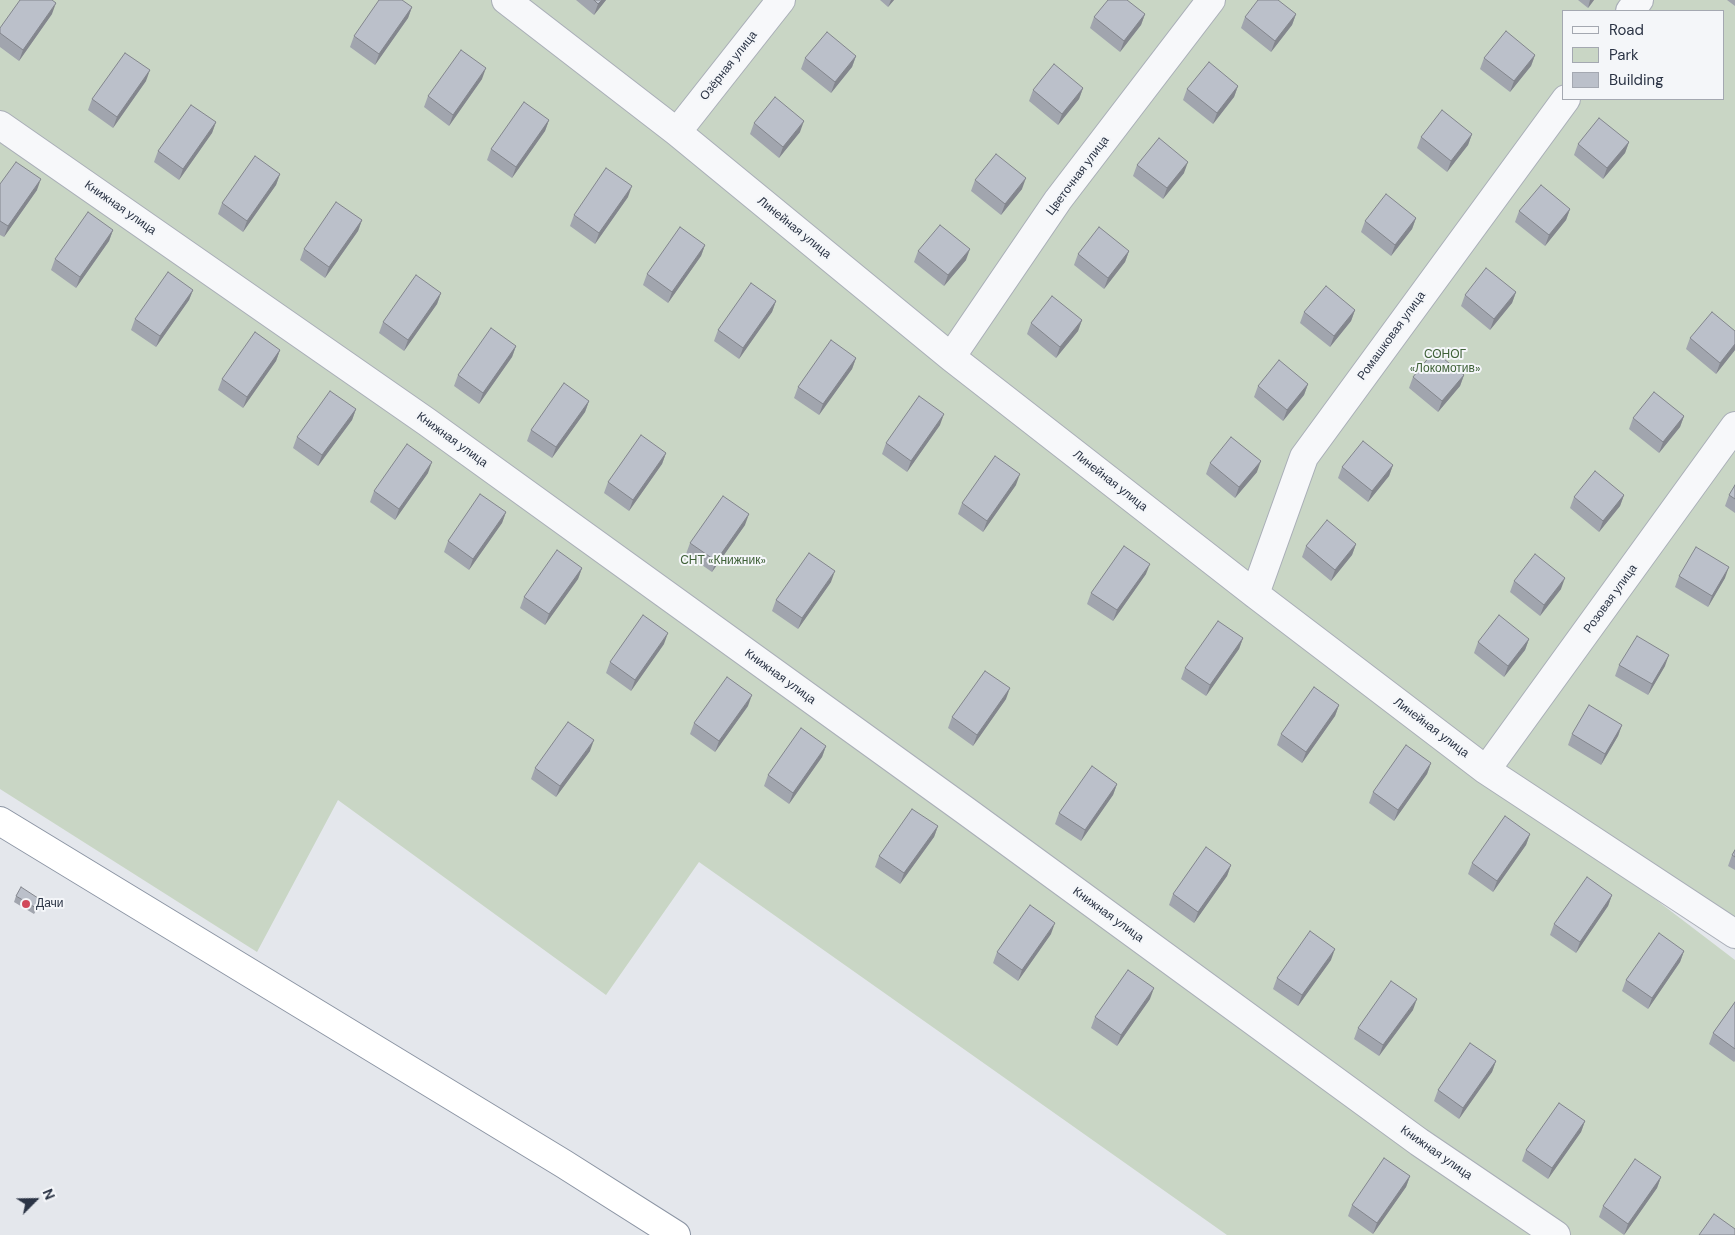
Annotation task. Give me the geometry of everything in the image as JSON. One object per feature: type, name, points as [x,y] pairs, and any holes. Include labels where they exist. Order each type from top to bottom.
[{"type":"highway","points":[[0,821],[564,1164],[676,1235]]},
{"type":"street","name":"Линейная улица","points":[[506,0],[677,132],[951,357],[1255,594],[1486,770],[1735,934]]},
{"type":"street","name":"Озёрная улица","points":[[677,132],[781,0]]},
{"type":"street","name":"Цветочная улица","points":[[951,357],[1058,200],[1211,0]]},
{"type":"street","points":[[1631,10],[1639,0]]},
{"type":"street","name":"Ромашковая улица","points":[[1255,594],[1304,457],[1565,100]]},
{"type":"street","name":"Книжная улица","points":[[0,125],[435,428],[958,805],[1419,1142],[1556,1235]]},
{"type":"street","name":"Розовая улица","points":[[1486,770],[1735,426]]},
{"type":"green space","name":"СНТ «Книжник»","points":[[0,0],[499,0],[1255,594],[1735,960],[1735,1235],[1227,1235],[699,862],[606,995],[338,800],[257,952],[0,789]]},
{"type":"green space","name":"СОНОГ «Локомотив»","points":[[505,0],[1735,0],[1735,950]]},
{"type":"building","points":[[20,0],[52,0],[56,3],[23,50],[0,33],[0,28]]},
{"type":"building","points":[[379,0],[402,0],[412,7],[379,54],[354,36]]},
{"type":"building","points":[[594,0],[602,0],[598,4]]},
{"type":"building","points":[[1108,0],[1127,0],[1145,14],[1124,41],[1094,17]]},
{"type":"building","points":[[1258,0],[1278,0],[1296,14],[1275,41],[1245,17]]},
{"type":"building","points":[[1506,31],[1535,55],[1514,81],[1484,58]]},
{"type":"building","points":[[827,32],[856,56],[835,82],[805,58]]},
{"type":"building","points":[[461,50],[486,68],[453,115],[428,96]]},
{"type":"building","points":[[125,53],[150,70],[117,117],[92,99]]},
{"type":"building","points":[[1209,62],[1238,86],[1217,113],[1187,89]]},
{"type":"building","points":[[1054,64],[1083,88],[1062,114],[1033,90]]},
{"type":"building","points":[[775,97],[804,121],[783,147],[754,123]]},
{"type":"building","points":[[524,102],[549,120],[516,167],[491,149]]},
{"type":"building","points":[[191,105],[216,122],[183,169],[158,151]]},
{"type":"building","points":[[1442,110],[1472,134],[1451,161],[1421,137]]},
{"type":"building","points":[[1599,118],[1629,142],[1607,168],[1578,144]]},
{"type":"building","points":[[1159,138],[1188,162],[1167,188],[1137,165]]},
{"type":"building","points":[[996,154],[1026,178],[1005,204],[975,180]]},
{"type":"building","points":[[255,156],[280,174],[247,221],[222,203]]},
{"type":"building","points":[[16,162],[41,179],[8,226],[0,221],[0,184]]},
{"type":"building","points":[[606,168],[632,186],[599,233],[574,215]]},
{"type":"building","points":[[1541,185],[1570,209],[1549,235],[1519,211]]},
{"type":"building","points":[[1386,194],[1416,218],[1395,245],[1365,221]]},
{"type":"building","points":[[336,202],[362,220],[329,267],[304,249]]},
{"type":"building","points":[[88,212],[113,230],[80,277],[55,259]]},
{"type":"building","points":[[940,225],[970,249],[948,275],[918,251]]},
{"type":"building","points":[[680,227],[705,245],[672,292],[647,274]]},
{"type":"building","points":[[1099,227],[1129,251],[1108,278],[1078,254]]},
{"type":"building","points":[[1486,268],[1516,292],[1494,319],[1465,295]]},
{"type":"building","points":[[168,272],[193,290],[160,336],[135,319]]},
{"type":"building","points":[[416,275],[441,293],[408,340],[383,322]]},
{"type":"building","points":[[751,283],[776,301],[743,348],[718,330]]},
{"type":"building","points":[[1326,286],[1355,310],[1334,336],[1304,312]]},
{"type":"building","points":[[1052,296],[1082,320],[1060,347],[1031,323]]},
{"type":"building","points":[[1712,312],[1735,331],[1735,344],[1720,363],[1690,338]]},
{"type":"building","points":[[491,328],[516,346],[483,393],[458,375]]},
{"type":"building","points":[[255,332],[280,350],[247,397],[222,379]]},
{"type":"building","points":[[831,340],[856,358],[823,404],[798,387]]},
{"type":"building","points":[[1434,351],[1464,375],[1442,401],[1413,377]]},
{"type":"building","points":[[1279,360],[1308,384],[1287,410],[1258,386]]},
{"type":"building","points":[[564,383],[589,401],[556,447],[531,430]]},
{"type":"building","points":[[330,391],[356,409],[322,455],[297,437]]},
{"type":"building","points":[[1654,392],[1684,416],[1663,442],[1633,418]]},
{"type":"building","points":[[919,396],[944,414],[911,461],[886,443]]},
{"type":"building","points":[[641,435],[666,453],[633,500],[608,482]]},
{"type":"building","points":[[1231,437],[1261,461],[1239,487],[1210,463]]},
{"type":"building","points":[[1363,441],[1393,465],[1372,491],[1342,467]]},
{"type":"building","points":[[407,444],[432,462],[399,509],[374,491]]},
{"type":"building","points":[[995,456],[1020,474],[987,521],[962,503]]},
{"type":"building","points":[[1595,471],[1624,495],[1603,521],[1574,497]]},
{"type":"building","points":[[1735,485],[1735,499],[1729,495]]},
{"type":"building","points":[[480,494],[506,512],[473,559],[448,541]]},
{"type":"building","points":[[723,496],[749,514],[716,561],[690,543]]},
{"type":"building","points":[[1327,520],[1356,544],[1335,570],[1306,546]]},
{"type":"building","points":[[1124,546],[1150,564],[1117,610],[1091,593]]},
{"type":"building","points":[[1696,547],[1729,567],[1712,596],[1679,576]]},
{"type":"building","points":[[557,550],[582,568],[549,614],[524,597]]},
{"type":"building","points":[[809,553],[835,571],[802,618],[776,600]]},
{"type":"building","points":[[1535,554],[1565,578],[1544,605],[1514,581]]},
{"type":"building","points":[[643,615],[668,633],[635,680],[610,662]]},
{"type":"building","points":[[1499,615],[1529,639],[1508,666],[1478,642]]},
{"type":"building","points":[[1218,621],[1243,638],[1210,685],[1185,668]]},
{"type":"building","points":[[1637,636],[1669,655],[1652,684],[1619,665]]},
{"type":"building","points":[[985,671],[1010,688],[977,735],[952,717]]},
{"type":"building","points":[[727,677],[752,695],[719,741],[694,723]]},
{"type":"building","points":[[1314,687],[1339,705],[1306,752],[1281,734]]},
{"type":"building","points":[[1589,705],[1622,725],[1605,754],[1572,734]]},
{"type":"building","points":[[568,722],[594,740],[560,786],[535,768]]},
{"type":"building","points":[[801,728],[826,746],[793,793],[768,775]]},
{"type":"building","points":[[1406,745],[1431,763],[1398,810],[1373,792]]},
{"type":"building","points":[[1092,766],[1117,784],[1085,830],[1059,813]]},
{"type":"building","points":[[912,809],[938,826],[904,873],[879,856]]},
{"type":"building","points":[[1505,816],[1530,834],[1497,881],[1472,863]]},
{"type":"building","points":[[1206,847],[1231,865],[1198,912],[1173,894]]},
{"type":"building","points":[[1587,877],[1612,895],[1580,942],[1554,924]]},
{"type":"building","points":[[21,887],[41,900],[36,908],[16,896]]},
{"type":"building","points":[[1030,905],[1055,923],[1022,970],[997,952]]},
{"type":"building","points":[[1310,931],[1335,949],[1302,995],[1277,978]]},
{"type":"building","points":[[1659,933],[1684,951],[1652,998],[1626,980]]},
{"type":"building","points":[[1128,970],[1154,988],[1121,1035],[1095,1017]]},
{"type":"building","points":[[1391,981],[1417,999],[1383,1045],[1358,1028]]},
{"type":"building","points":[[1735,1002],[1735,1049],[1713,1033]]},
{"type":"building","points":[[1470,1043],[1496,1061],[1463,1108],[1438,1090]]},
{"type":"building","points":[[1559,1103],[1585,1121],[1552,1168],[1526,1150]]},
{"type":"building","points":[[1384,1158],[1410,1176],[1377,1223],[1352,1205]]},
{"type":"building","points":[[1635,1159],[1661,1177],[1628,1224],[1603,1206]]},
{"type":"building","points":[[1714,1214],[1735,1229],[1735,1235],[1699,1235]]},
{"type":"place","name":"Дачи","points":[[26,904]]}]
